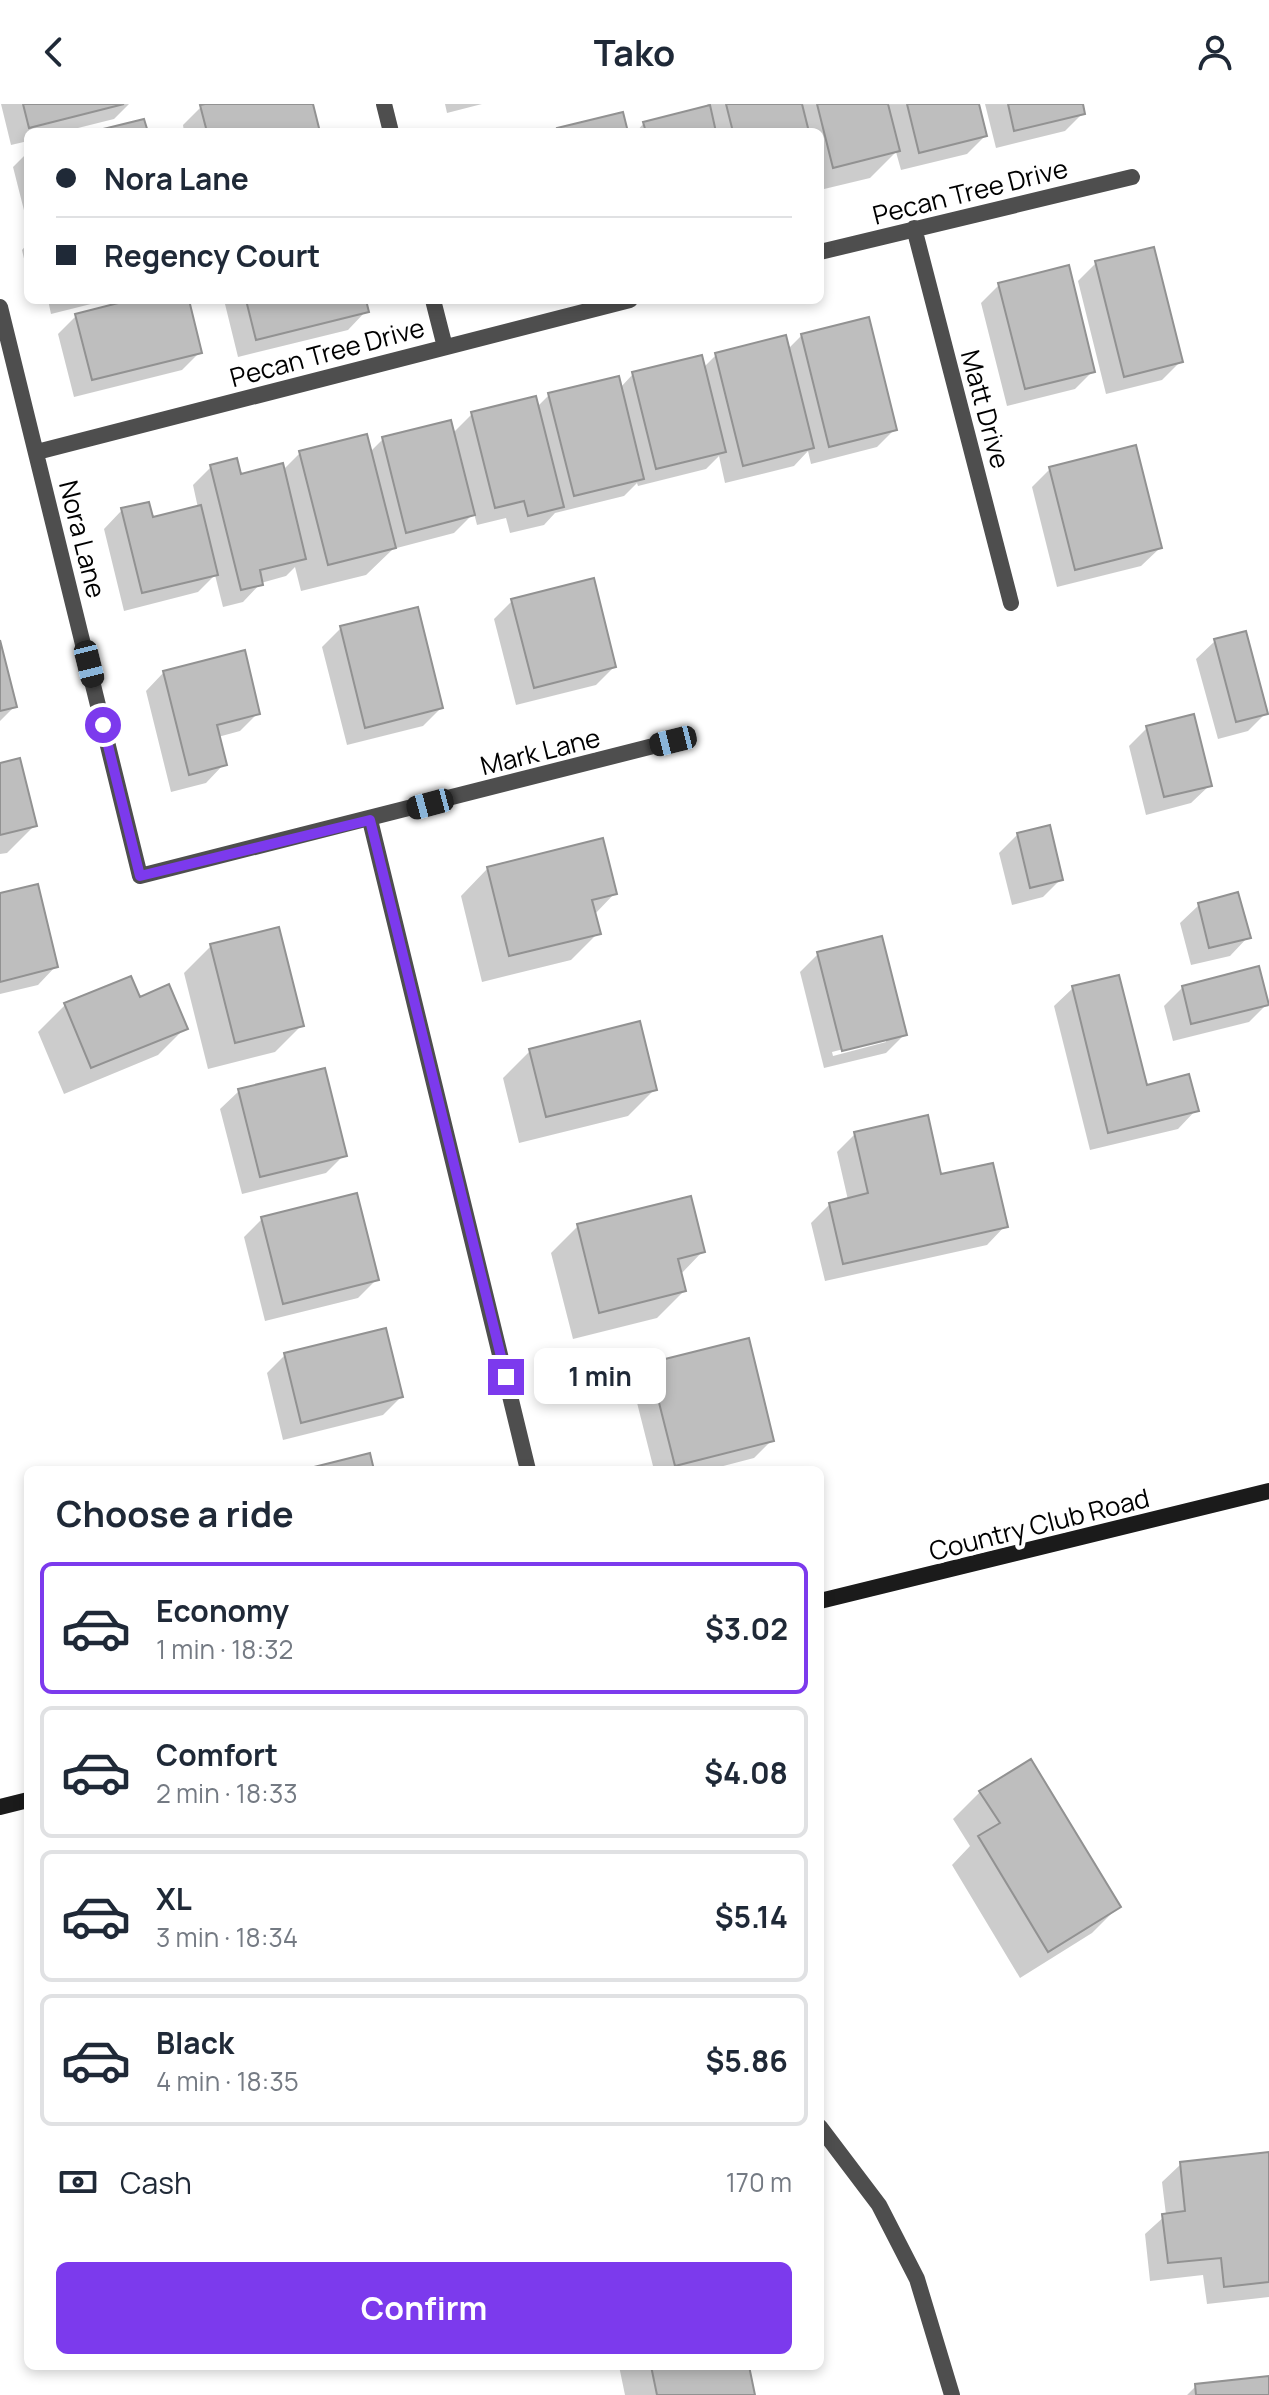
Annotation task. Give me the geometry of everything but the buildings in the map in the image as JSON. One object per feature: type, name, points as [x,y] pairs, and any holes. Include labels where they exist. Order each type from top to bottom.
[{"type":"main road","name":"Country Club Road","points":[[824,1600],[1269,1491]]},
{"type":"main road","points":[[0,1807],[24,1801]]},
{"type":"street","points":[[384,104],[390,128]]},
{"type":"street","name":"Pecan Tree Drive","points":[[824,251],[1132,177]]},
{"type":"street","name":"Matt Drive","points":[[914,228],[1011,603]]},
{"type":"street","points":[[434,304],[445,347]]},
{"type":"street","name":"Pecan Tree Drive","points":[[37,452],[614,304]]},
{"type":"street","name":"Nora Lane","points":[[0,307],[140,876]]},
{"type":"street","name":"Mark Lane","points":[[140,876],[673,741]]},
{"type":"street","points":[[370,820],[527,1466]]},
{"type":"street","points":[[824,2132],[879,2205],[917,2279],[952,2395]]},
{"type":"route","points":[[103,725],[140,876],[370,820],[506,1377]]}]
